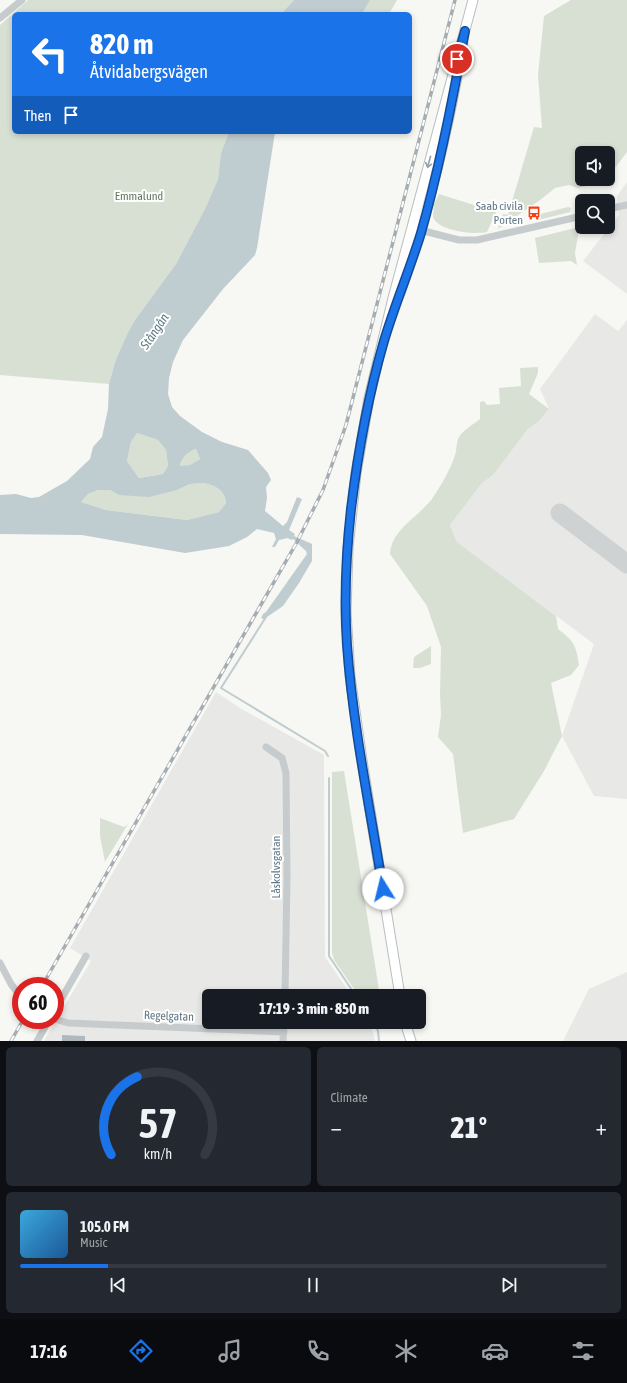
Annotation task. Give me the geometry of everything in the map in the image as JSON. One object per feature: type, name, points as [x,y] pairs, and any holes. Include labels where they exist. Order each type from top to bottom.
[{"type":"main road","points":[[399,989],[354,706],[348,650],[346,612],[348,548],[356,473],[368,405],[393,298],[473,0]]},
{"type":"main road","points":[[384,341],[422,230],[449,122],[465,31]]},
{"type":"main road","points":[[405,1029],[406,1041]]},
{"type":"main road","points":[[407,1029],[411,1041]]},
{"type":"street","points":[[0,18],[22,0]]},
{"type":"street","points":[[615,208],[627,205]]},
{"type":"street","points":[[412,228],[459,240],[477,240],[575,218]]},
{"type":"street","name":"Låskolvsgatan","points":[[266,747],[282,758],[286,773],[287,878],[285,989]]},
{"type":"street","points":[[64,994],[86,956]]},
{"type":"street","points":[[0,963],[12,985]]},
{"type":"street","name":"Regelgatan","points":[[64,1022],[284,1032]]},
{"type":"street","points":[[37,1041],[44,1029]]},
{"type":"street","points":[[283,1041],[284,1032]]},
{"type":"shaded area","points":[[627,182],[627,294],[583,261],[604,234],[615,234],[615,220],[619,215],[617,196]]},
{"type":"shaded area","points":[[595,314],[618,331],[627,320],[627,799],[594,796],[562,736],[594,644],[457,542],[450,525],[482,483],[494,474],[528,429],[539,421],[549,409],[540,389]]},
{"type":"shaded area","points":[[216,692],[240,708],[324,755],[325,957],[347,989],[202,989],[202,1029],[372,1029],[375,1041],[44,1041],[51,1029],[64,1029],[64,1007],[91,961],[70,948]]},
{"type":"shaded area","points":[[627,972],[627,1041],[563,1041],[589,989]]},
{"type":"green space","name":"Emmalund","points":[[28,0],[294,0],[283,12],[15,12]]},
{"type":"green space","points":[[370,0],[397,0],[390,12],[363,12]]},
{"type":"green space","points":[[571,0],[627,0],[627,152],[615,168],[615,146],[575,146],[575,186],[586,186],[578,188],[569,185],[555,188],[498,229],[503,214],[508,215],[534,127],[542,128],[538,75],[544,16]]},
{"type":"green space","name":"Emmalund","points":[[12,14],[12,134],[228,134],[221,153],[218,179],[206,207],[176,264],[135,320],[115,362],[109,384],[0,375],[0,25]]},
{"type":"green space","points":[[439,194],[496,212],[487,232],[474,233],[457,231],[442,226],[436,222],[433,217],[434,204]]},
{"type":"green space","points":[[568,207],[571,208],[570,212],[538,220],[535,219],[537,215]]},
{"type":"green space","points":[[575,228],[575,234],[578,234],[575,253],[577,265],[571,261],[539,263],[535,238]]},
{"type":"green space","points":[[538,367],[538,373],[529,394],[549,409],[539,421],[528,429],[494,474],[482,483],[450,525],[457,542],[556,616],[558,629],[571,640],[577,653],[579,665],[571,675],[551,683],[562,736],[544,771],[514,819],[463,833],[453,754],[438,737],[441,715],[441,647],[427,606],[390,554],[395,538],[400,531],[426,506],[442,483],[453,461],[456,453],[457,441],[461,434],[480,419],[480,402],[484,401],[487,405],[500,404],[499,388],[521,386],[520,368]]},
{"type":"green space","points":[[137,433],[158,440],[166,450],[168,466],[163,474],[139,478],[127,461],[131,442]]},
{"type":"green space","points":[[196,449],[200,459],[190,465],[180,467],[185,455]]},
{"type":"green space","points":[[204,483],[219,489],[224,495],[226,503],[219,512],[187,520],[106,510],[81,502],[88,494],[98,490],[110,490],[120,495],[177,490],[190,484]]},
{"type":"green space","points":[[431,646],[431,664],[420,668],[413,668],[414,657]]},
{"type":"green space","points":[[344,771],[379,989],[354,989],[334,960],[332,953],[332,772]]},
{"type":"green space","points":[[100,818],[124,827],[128,824],[105,862],[100,836]]},
{"type":"water","points":[[294,0],[370,0],[363,12],[283,12]]},
{"type":"water","name":"Stångån","points":[[228,134],[275,134],[255,255],[223,289],[183,340],[173,362],[169,378],[168,394],[172,407],[180,416],[202,432],[222,442],[248,450],[268,473],[271,480],[266,487],[267,498],[265,511],[283,526],[287,522],[297,497],[302,499],[289,530],[295,534],[294,536],[312,544],[312,561],[283,606],[264,619],[261,618],[263,614],[266,612],[307,554],[306,551],[293,539],[291,540],[288,538],[279,540],[275,547],[272,547],[276,539],[274,533],[257,529],[247,537],[229,546],[185,553],[82,535],[0,534],[0,495],[16,494],[31,498],[39,497],[67,481],[90,459],[93,447],[102,437],[108,409],[109,384],[115,362],[127,335],[135,320],[176,264],[206,207],[218,179],[221,153]],"holes":[[[137,433],[158,440],[166,450],[168,466],[163,474],[139,478],[127,461],[131,442]],[[196,449],[200,459],[190,465],[180,466],[183,458],[188,453]],[[204,483],[219,489],[224,495],[226,503],[219,512],[187,520],[106,510],[81,502],[88,494],[98,490],[110,490],[119,495],[149,497],[177,490],[190,484]]]},
{"type":"building","points":[[62,1035],[85,1036],[85,1041],[62,1041]]},
{"type":"waterway","points":[[266,617],[221,688],[325,751],[328,756]]},
{"type":"waterway","points":[[329,778],[329,956],[351,989]]},
{"type":"waterway","points":[[377,1029],[379,1041]]},
{"type":"taxiway","points":[[560,513],[627,564]]},
{"type":"railway","points":[[47,977],[297,542],[323,490],[346,425],[455,0]]},
{"type":"railway","points":[[11,1041],[18,1029]]},
{"type":"place","name":"Saab civila Porten","points":[[534,213]]},
{"type":"route","points":[[383,889],[354,706],[347,644],[346,580],[351,510],[362,433],[370,398],[384,341],[422,230],[449,122],[465,31],[457,59]]}]
